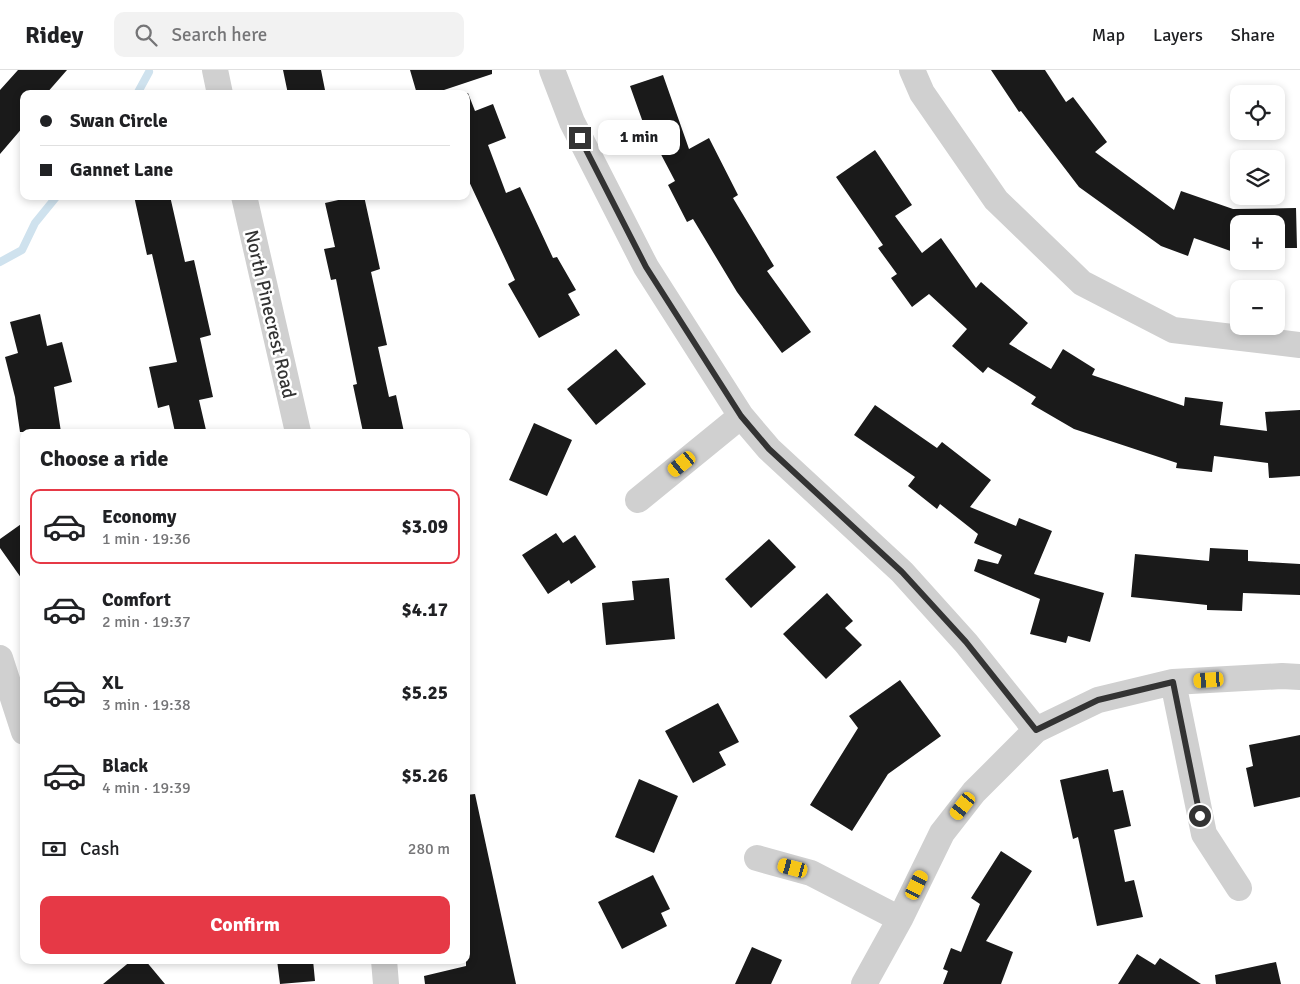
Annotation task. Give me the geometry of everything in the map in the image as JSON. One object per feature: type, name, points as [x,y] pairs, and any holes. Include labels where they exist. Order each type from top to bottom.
[{"type":"street","points":[[215,70],[219,90]]},
{"type":"street","points":[[552,70],[572,122],[646,267],[741,416],[769,449],[902,572],[966,642],[1036,730]]},
{"type":"street","points":[[912,70],[922,93],[996,200],[1082,283],[1173,330],[1300,344]]},
{"type":"street","name":"North Pinecrest Road","points":[[245,200],[297,429]]},
{"type":"street","points":[[638,500],[741,416]]},
{"type":"street","points":[[0,658],[20,720]]},
{"type":"street","points":[[864,984],[900,919],[942,833],[974,792],[1036,730],[1098,700],[1173,682],[1282,676],[1300,677]]},
{"type":"street","points":[[1173,682],[1204,834],[1239,888]]},
{"type":"street","points":[[757,858],[811,873],[900,919]]},
{"type":"street","points":[[384,964],[386,984]]},
{"type":"building","points":[[18,70],[67,70],[50,90],[20,90],[20,131],[0,154],[0,90]]},
{"type":"building","points":[[283,70],[321,70],[325,90],[287,90]]},
{"type":"building","points":[[410,70],[492,70],[492,74],[444,90],[416,90]]},
{"type":"building","points":[[991,70],[1045,70],[1066,102],[1073,97],[1107,142],[1095,152],[1174,210],[1181,191],[1233,209],[1296,208],[1297,248],[1285,248],[1285,215],[1230,215],[1230,251],[1194,238],[1188,256],[1161,246],[1079,187],[1021,111],[1019,112]]},
{"type":"building","points":[[663,75],[689,149],[709,138],[738,195],[733,198],[774,266],[767,271],[811,332],[782,353],[737,292],[693,219],[687,222],[668,185],[675,181],[655,143],[651,145],[630,86]]},
{"type":"building","points":[[470,98],[475,111],[493,104],[506,138],[488,145],[506,193],[520,187],[553,258],[557,257],[576,290],[568,294],[580,315],[539,338],[508,284],[515,280],[470,184]]},
{"type":"building","points":[[875,150],[912,205],[895,216],[922,253],[941,238],[976,288],[981,282],[1028,323],[1009,344],[1051,369],[1063,349],[1095,369],[1092,375],[1184,406],[1185,397],[1223,402],[1220,425],[1267,431],[1265,412],[1300,410],[1300,476],[1269,478],[1268,463],[1214,456],[1212,472],[1176,468],[1177,463],[1074,429],[1031,404],[1036,397],[988,367],[983,373],[952,346],[967,329],[929,294],[912,307],[891,278],[897,274],[878,248],[883,245],[836,177]]},
{"type":"building","points":[[135,200],[171,200],[185,262],[194,260],[211,335],[200,338],[213,397],[199,400],[206,429],[174,429],[169,405],[158,408],[149,367],[177,362],[152,254],[147,255]]},
{"type":"building","points":[[338,200],[365,200],[380,269],[371,272],[387,345],[378,347],[389,397],[396,395],[403,429],[362,429],[353,385],[357,384],[336,279],[331,280],[324,249],[335,247],[325,203]]},
{"type":"building","points":[[40,314],[47,346],[62,342],[72,382],[54,387],[61,429],[20,429],[20,432],[15,397],[5,357],[18,353],[10,322]]},
{"type":"building","points":[[616,349],[646,384],[596,425],[567,389]]},
{"type":"building","points":[[875,405],[937,448],[942,442],[991,480],[970,507],[1016,526],[1019,518],[1052,531],[1034,574],[1104,593],[1090,642],[1068,636],[1066,643],[1030,634],[1040,599],[974,571],[978,559],[998,564],[1002,555],[974,543],[978,534],[940,504],[937,509],[908,486],[915,477],[854,435]]},
{"type":"building","points":[[534,423],[572,440],[547,496],[509,480]]},
{"type":"building","points":[[20,525],[20,576],[0,548],[0,539]]},
{"type":"building","points":[[556,533],[563,543],[575,535],[596,567],[571,584],[569,580],[548,594],[522,555]]},
{"type":"building","points":[[769,539],[796,567],[751,608],[725,579]]},
{"type":"building","points":[[1210,548],[1248,550],[1248,561],[1300,564],[1300,595],[1243,593],[1242,611],[1207,610],[1207,605],[1131,597],[1135,554],[1209,561]]},
{"type":"building","points":[[669,578],[675,639],[606,645],[602,603],[634,600],[632,581]]},
{"type":"building","points":[[827,593],[853,621],[845,628],[862,645],[826,679],[783,634]]},
{"type":"building","points":[[900,680],[941,736],[888,774],[852,831],[810,805],[858,728],[849,716]]},
{"type":"building","points":[[718,703],[739,742],[719,752],[726,765],[693,783],[665,731]]},
{"type":"building","points":[[1300,735],[1300,797],[1254,807],[1246,768],[1253,766],[1249,745]]},
{"type":"building","points":[[1108,769],[1113,792],[1123,790],[1131,826],[1114,830],[1125,882],[1134,880],[1143,917],[1097,926],[1078,837],[1073,839],[1060,780]]},
{"type":"building","points":[[639,779],[678,796],[654,853],[615,837]]},
{"type":"building","points":[[475,794],[516,984],[425,984],[424,976],[470,964],[470,795]]},
{"type":"building","points":[[1001,851],[1032,871],[986,941],[1013,952],[1001,984],[943,984],[948,971],[943,969],[951,948],[961,952],[980,904],[971,898]]},
{"type":"building","points":[[653,875],[670,909],[661,913],[667,926],[622,949],[598,902]]},
{"type":"building","points":[[752,947],[782,960],[771,984],[735,984]]},
{"type":"building","points":[[1137,954],[1155,965],[1160,958],[1201,984],[1118,984]]},
{"type":"building","points":[[1276,962],[1281,984],[1216,984],[1215,975]]},
{"type":"building","points":[[127,964],[148,964],[165,984],[103,984]]},
{"type":"building","points":[[278,964],[313,964],[315,981],[280,984]]},
{"type":"waterway","points":[[139,90],[149,72]]},
{"type":"waterway","points":[[0,262],[22,250],[35,223],[54,200]]},
{"type":"route","points":[[580,138],[646,267],[741,416],[769,449],[902,572],[966,642],[1036,730],[1098,700],[1173,682],[1200,816]]}]
